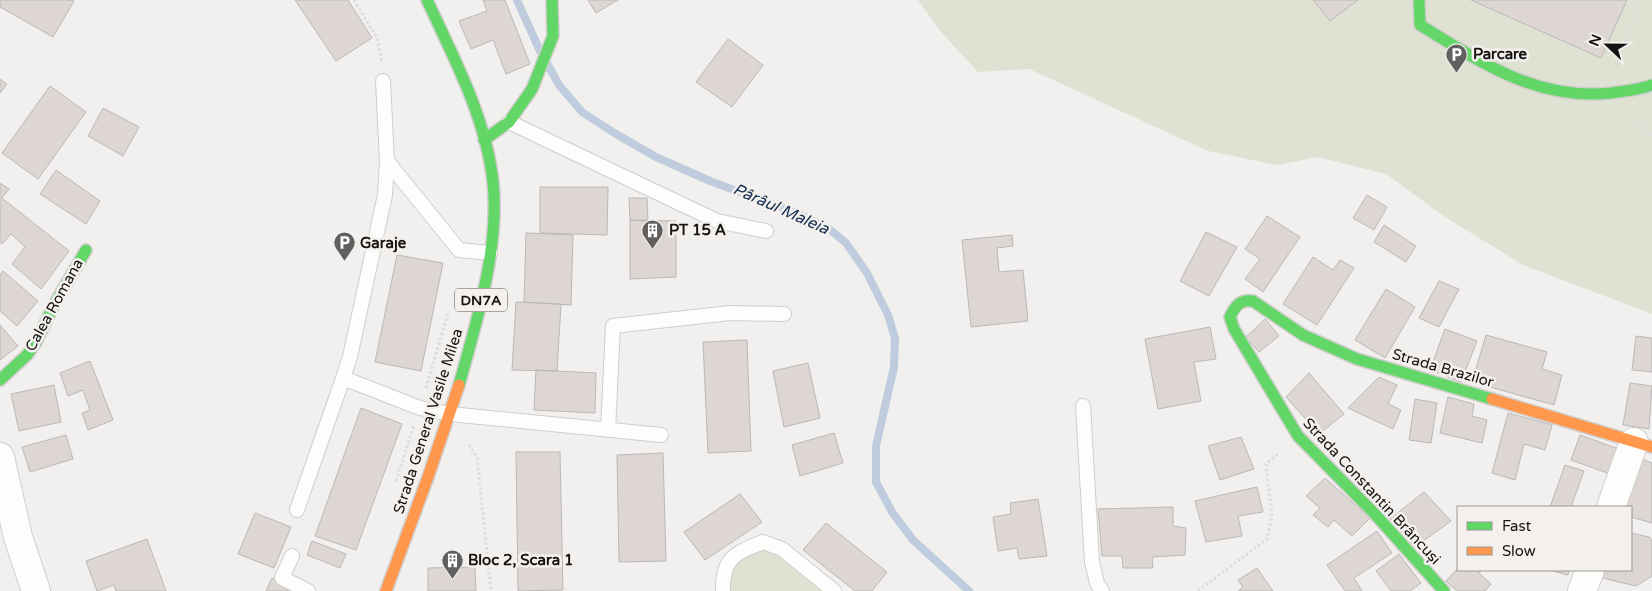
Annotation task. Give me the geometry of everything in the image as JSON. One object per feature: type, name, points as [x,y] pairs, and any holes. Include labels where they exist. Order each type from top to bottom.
[{"type":"street","name":"Strada General Vasile Milea","points":[[386,591],[450,414],[479,310],[490,253],[494,194],[491,169],[484,140],[471,104],[427,0]]},
{"type":"street","points":[[484,140],[499,131],[508,122],[532,89],[553,36],[552,0]]},
{"type":"street","points":[[1419,0],[1420,25],[1514,80],[1546,91],[1584,97],[1605,95],[1652,85]]},
{"type":"street","name":"Calea Romana","points":[[0,380],[27,355],[36,342],[54,304],[86,250]]},
{"type":"street","name":"Strada Brazilor","points":[[1236,304],[1246,300],[1253,301],[1304,335],[1357,359],[1643,444]]},
{"type":"street","name":"Strada Constantin Brâncuși","points":[[1236,304],[1230,317],[1234,329],[1298,436],[1374,513],[1444,591]]},
{"type":"street","points":[[1612,506],[1643,444]]},
{"type":"street","points":[[0,457],[5,501],[36,591]]},
{"type":"street","points":[[1582,591],[1590,571]]},
{"type":"lane","points":[[297,510],[343,378],[385,195],[387,161],[383,81]]},
{"type":"lane","points":[[508,122],[717,221],[766,231]]},
{"type":"lane","points":[[387,161],[459,250],[490,253]]},
{"type":"lane","points":[[608,430],[612,326],[730,313],[784,314]]},
{"type":"lane","points":[[343,378],[420,408],[450,414],[660,435]]},
{"type":"lane","points":[[1083,406],[1092,562],[1097,584],[1102,591]]},
{"type":"lane","points":[[722,591],[722,573],[737,553],[763,542],[782,549],[834,591]]},
{"type":"lane","points":[[292,556],[282,578],[308,591]]},
{"type":"path","points":[[354,0],[377,38],[383,67],[383,81]]},
{"type":"path","points":[[1605,95],[1641,0]]},
{"type":"path","points":[[1638,10],[1641,0]]},
{"type":"path","points":[[393,491],[420,408],[450,304]]},
{"type":"path","points":[[450,414],[477,457],[490,591]]},
{"type":"path","points":[[1198,591],[1268,540],[1272,515],[1266,464],[1298,436]]},
{"type":"green space","points":[[918,0],[1652,0],[1652,314],[1523,265],[1445,217],[1386,174],[1318,157],[1277,165],[1208,151],[1029,69],[978,72],[940,31]]},
{"type":"green space","points":[[765,546],[785,556],[827,591],[729,591],[726,574],[741,555]]},
{"type":"building","points":[[0,0],[74,1],[53,37],[0,7]]},
{"type":"building","points":[[295,0],[348,0],[372,38],[336,61]]},
{"type":"building","points":[[483,0],[505,0],[530,64],[506,74],[493,40],[471,49],[459,21],[487,11]]},
{"type":"building","points":[[588,0],[618,0],[596,13]]},
{"type":"building","points":[[1313,0],[1358,0],[1330,21]]},
{"type":"building","points":[[1471,0],[1627,0],[1601,58]]},
{"type":"building","points":[[728,39],[763,65],[732,107],[696,82]]},
{"type":"building","points":[[0,79],[7,84],[0,93]]},
{"type":"building","points":[[50,86],[86,112],[38,179],[2,153]]},
{"type":"building","points":[[103,108],[139,127],[123,156],[88,136]]},
{"type":"building","points":[[56,170],[100,201],[86,224],[40,194]]},
{"type":"building","points":[[0,183],[9,189],[2,198],[69,251],[41,289],[12,264],[25,247],[11,234],[2,244],[0,242]]},
{"type":"building","points":[[540,187],[608,187],[607,235],[540,233]]},
{"type":"building","points":[[1367,195],[1387,207],[1374,230],[1353,218]]},
{"type":"building","name":"PT 15 A","points":[[629,198],[647,198],[648,221],[630,220]]},
{"type":"building","points":[[1267,216],[1300,237],[1263,292],[1245,279],[1260,259],[1245,249]]},
{"type":"building","name":"PT 15 A","points":[[630,220],[676,221],[676,277],[630,279]]},
{"type":"building","points":[[1384,225],[1416,246],[1406,262],[1374,242]]},
{"type":"building","points":[[1206,232],[1237,247],[1209,296],[1180,281]]},
{"type":"building","points":[[526,233],[573,235],[571,305],[524,302]]},
{"type":"building","points":[[1012,235],[1013,246],[997,248],[999,272],[1023,270],[1028,321],[971,327],[962,240]]},
{"type":"building","points":[[397,255],[443,263],[421,371],[375,362]]},
{"type":"building","points":[[1313,257],[1333,270],[1340,260],[1354,268],[1317,325],[1283,304]]},
{"type":"building","points":[[3,271],[38,301],[17,326],[0,311],[0,275]]},
{"type":"building","points":[[1439,281],[1459,289],[1439,327],[1419,318]]},
{"type":"building","points":[[1386,289],[1415,307],[1385,358],[1355,340]]},
{"type":"building","points":[[516,302],[561,304],[557,371],[512,370]]},
{"type":"building","points":[[1265,319],[1279,336],[1259,352],[1246,337]]},
{"type":"building","points":[[0,325],[18,346],[0,360]]},
{"type":"building","points":[[1210,327],[1216,359],[1194,362],[1201,401],[1158,409],[1145,339]]},
{"type":"building","points":[[1445,329],[1477,341],[1461,382],[1430,370]]},
{"type":"building","points":[[1486,335],[1547,352],[1542,369],[1562,375],[1554,405],[1472,382]]},
{"type":"building","points":[[1636,336],[1652,338],[1652,372],[1632,370]]},
{"type":"building","points":[[747,340],[751,451],[708,453],[703,342]]},
{"type":"building","points":[[90,361],[113,420],[88,430],[82,413],[90,410],[83,390],[68,396],[60,373]]},
{"type":"building","points":[[808,363],[820,418],[784,427],[773,371]]},
{"type":"building","points":[[536,370],[596,373],[595,413],[534,410]]},
{"type":"building","points":[[1309,373],[1344,414],[1319,434],[1286,397]]},
{"type":"building","points":[[1379,377],[1397,385],[1388,404],[1401,410],[1393,429],[1348,408]]},
{"type":"building","points":[[1630,383],[1652,386],[1649,429],[1623,425]]},
{"type":"building","points":[[54,385],[61,422],[19,431],[11,394]]},
{"type":"building","points":[[1448,397],[1474,404],[1472,416],[1487,420],[1482,443],[1440,433]]},
{"type":"building","points":[[1415,399],[1437,403],[1431,443],[1409,440]]},
{"type":"building","points":[[361,408],[402,424],[356,550],[315,536]]},
{"type":"building","points":[[1508,413],[1552,425],[1545,450],[1524,444],[1515,480],[1492,473]]},
{"type":"building","points":[[834,433],[843,463],[800,476],[792,445]]},
{"type":"building","points":[[66,435],[73,459],[30,472],[22,447]]},
{"type":"building","points":[[1580,435],[1619,449],[1610,474],[1571,460]]},
{"type":"building","points":[[1241,437],[1254,469],[1220,480],[1208,446]]},
{"type":"building","points":[[516,452],[560,452],[563,590],[518,591]]},
{"type":"building","points":[[663,453],[666,561],[619,562],[617,455]]},
{"type":"building","points":[[1637,457],[1652,463],[1652,523],[1632,517],[1632,506],[1623,506]]},
{"type":"building","points":[[1565,465],[1584,471],[1571,506],[1550,506]]},
{"type":"building","points":[[1325,478],[1370,518],[1352,536],[1334,520],[1328,527],[1313,515],[1320,508],[1306,496]]},
{"type":"building","points":[[1257,487],[1263,512],[1238,516],[1242,536],[1206,542],[1195,501]]},
{"type":"building","points":[[1424,492],[1451,521],[1415,547],[1390,519]]},
{"type":"building","points":[[740,494],[762,522],[705,560],[684,532]]},
{"type":"building","points":[[1038,499],[1047,556],[1019,559],[1017,548],[998,551],[993,517],[1011,514],[1010,503]]},
{"type":"building","points":[[1173,507],[1173,526],[1186,528],[1185,555],[1152,557],[1153,568],[1123,568],[1122,556],[1102,556],[1098,509]]},
{"type":"building","points":[[255,513],[291,527],[274,568],[238,554]]},
{"type":"building","points":[[826,523],[887,572],[872,591],[855,591],[803,550]]},
{"type":"building","points":[[1377,531],[1392,553],[1354,578],[1362,591],[1345,591],[1327,565]]},
{"type":"building","points":[[1632,533],[1649,537],[1652,540],[1652,576],[1636,586],[1602,578],[1605,571],[1632,571]]},
{"type":"building","points":[[147,539],[166,591],[116,591],[114,585],[97,591],[86,561]]},
{"type":"building","points":[[312,541],[346,554],[340,568],[307,555]]},
{"type":"building","points":[[1399,554],[1421,583],[1410,591],[1391,591],[1376,571]]},
{"type":"building","name":"Bloc 2, Scara 1","points":[[475,567],[476,591],[428,591],[428,568]]},
{"type":"building","points":[[1257,568],[1273,591],[1238,591],[1243,587],[1238,580]]},
{"type":"building","points":[[1457,569],[1457,571],[1481,571],[1479,573],[1491,584],[1485,591],[1457,591],[1446,581]]},
{"type":"building","points":[[1553,571],[1569,571],[1568,575]]},
{"type":"building","points":[[272,578],[299,591],[266,591]]},
{"type":"waterway","name":"Pârâul Maleia","points":[[517,0],[540,51]]},
{"type":"waterway","name":"Pârâul Maleia","points":[[548,65],[559,85],[582,112],[616,134],[656,157],[710,181],[801,215],[828,228],[846,243],[867,273],[888,315],[895,338],[894,367],[876,446],[876,482],[892,512],[913,540],[969,591]]},
{"type":"traffic: fast","points":[[427,0],[468,89],[484,135],[493,182],[493,233],[490,259],[479,311],[459,385]]},
{"type":"traffic: fast","points":[[484,140],[509,122],[532,89],[553,36],[552,0]]},
{"type":"traffic: fast","points":[[1419,0],[1420,25],[1487,65],[1534,85],[1558,91],[1584,94],[1611,93],[1652,85]]},
{"type":"traffic: fast","points":[[0,380],[27,355],[36,342],[54,305],[86,250]]},
{"type":"traffic: fast","points":[[1444,591],[1374,513],[1298,436],[1234,329],[1230,317],[1238,304],[1245,301],[1253,301],[1303,335],[1357,359],[1492,399]]},
{"type":"traffic: slow","points":[[386,591],[428,477],[459,385]]},
{"type":"traffic: slow","points":[[1492,399],[1652,447]]},
{"type":"place","name":"Parcare","points":[[1457,73]]},
{"type":"place","name":"PT 15 A","points":[[653,249]]},
{"type":"place","name":"Garaje","points":[[344,262]]},
{"type":"place","name":"Bloc 2, Scara 1","points":[[452,579]]}]
